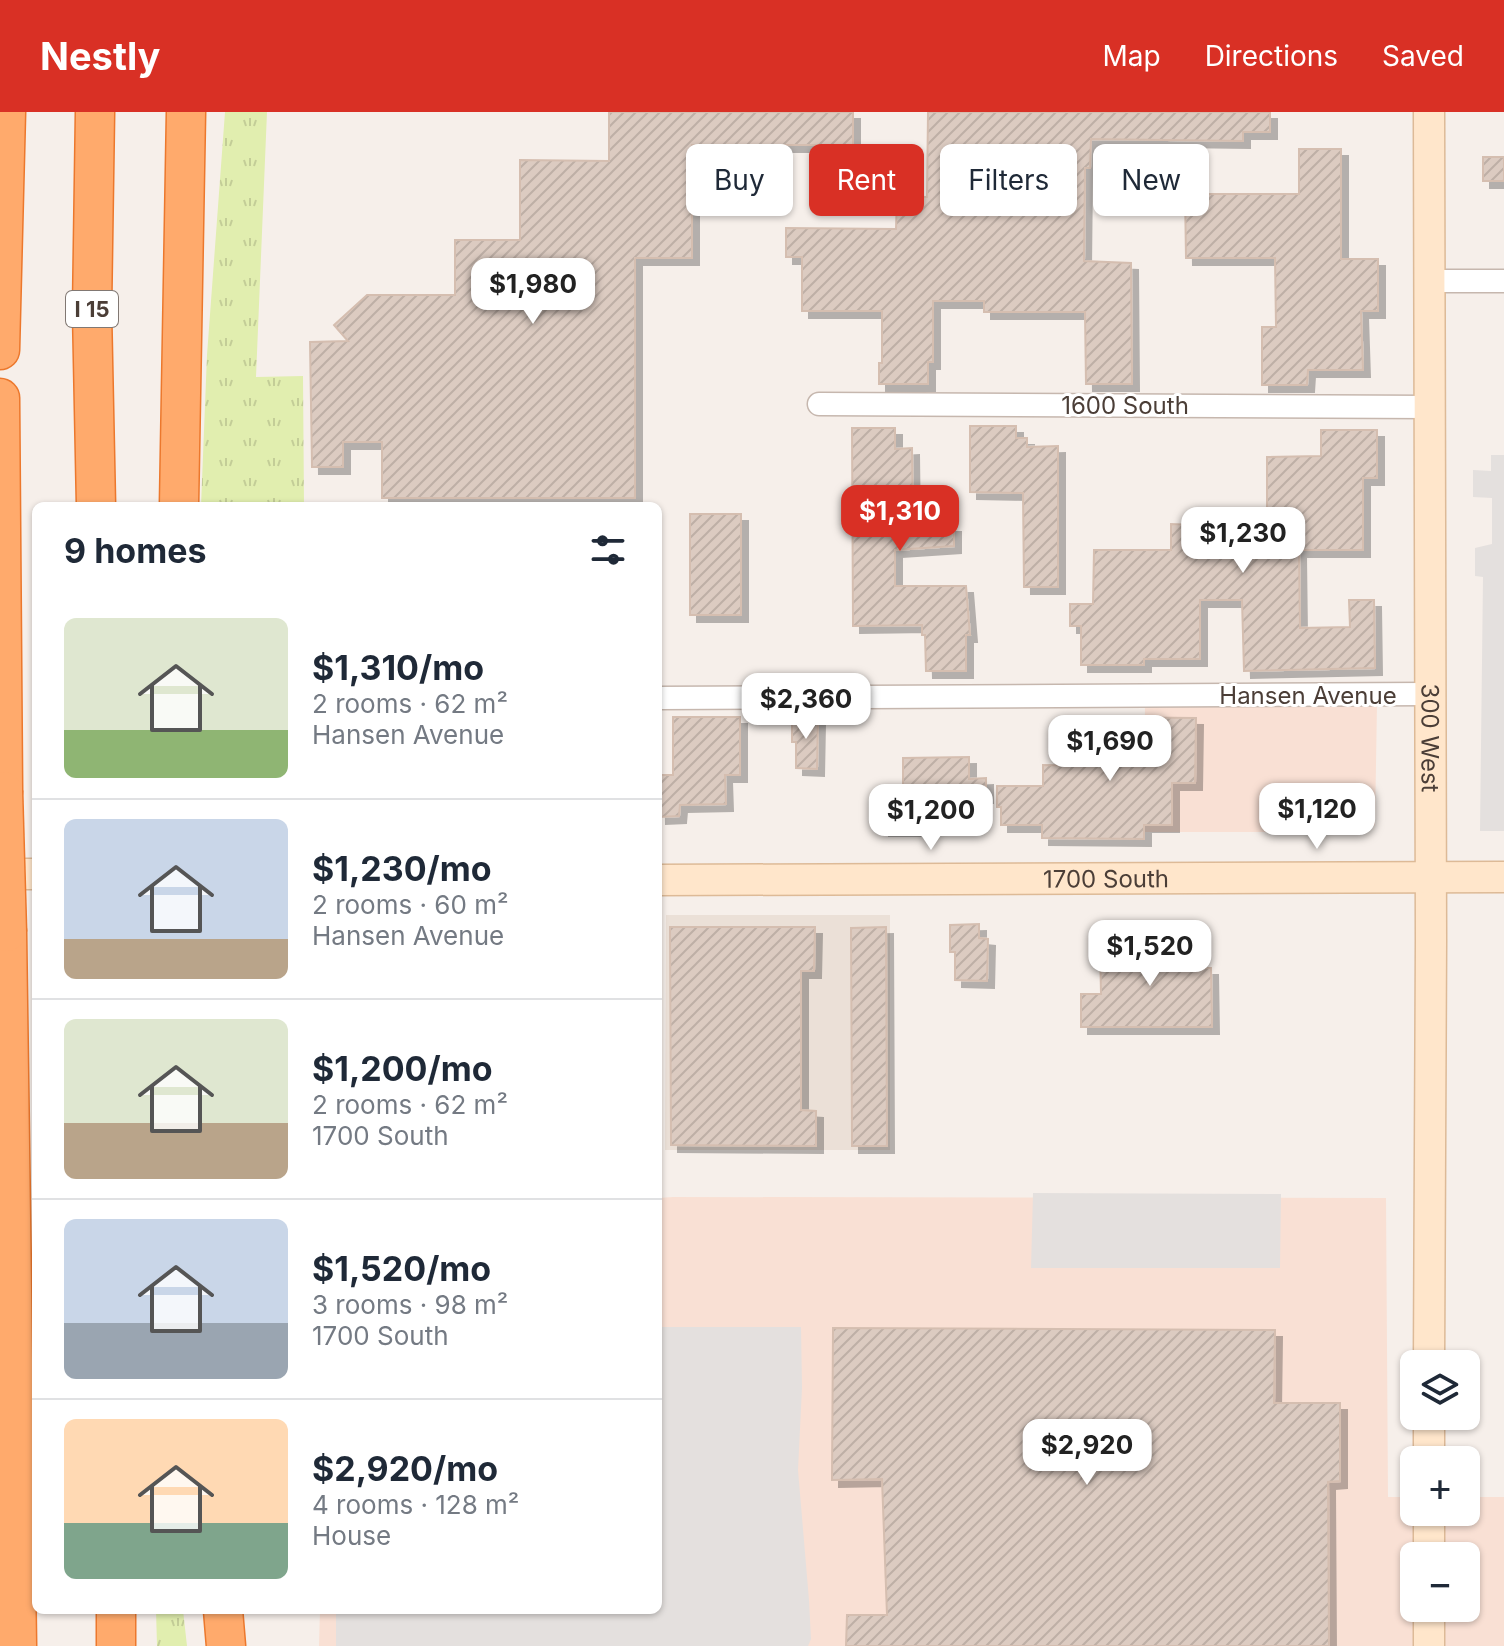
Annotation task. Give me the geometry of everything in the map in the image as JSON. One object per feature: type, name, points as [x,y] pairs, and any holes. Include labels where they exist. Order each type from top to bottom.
[{"type":"highway","points":[[0,350],[6,112]]},
{"type":"highway","name":"I 15","points":[[95,112],[92,311],[96,502]]},
{"type":"highway","points":[[179,502],[186,112]]},
{"type":"highway","points":[[0,398],[17,1646]]},
{"type":"main road","name":"300 West","points":[[1429,112],[1429,1350]]},
{"type":"main road","points":[[0,874],[32,874]]},
{"type":"main road","name":"1700 South","points":[[662,880],[1504,877]]},
{"type":"main road","points":[[1429,1622],[1429,1646]]},
{"type":"street","points":[[1430,281],[1504,281]]},
{"type":"street","name":"1600 South","points":[[819,404],[1431,407]]},
{"type":"street","name":"Hansen Avenue","points":[[662,698],[1429,694]]},
{"type":"shaded area","points":[[1491,455],[1504,455],[1504,831],[1480,831],[1483,577],[1475,576],[1475,548],[1492,544],[1492,498],[1473,497],[1473,470],[1491,471]]},
{"type":"shaded area","points":[[1145,704],[1377,704],[1375,825],[1367,832],[1144,832]]},
{"type":"shaded area","points":[[666,915],[890,915],[890,1150],[665,1150]]},
{"type":"shaded area","points":[[1033,1193],[1281,1194],[1280,1268],[1031,1268]]},
{"type":"shaded area","points":[[673,1197],[1386,1198],[1388,1497],[1400,1497],[1400,1526],[1480,1526],[1480,1497],[1504,1497],[1504,1646],[319,1646],[320,1614],[662,1614],[662,1198]]},
{"type":"shaded area","points":[[662,1327],[801,1327],[798,1470],[809,1600],[811,1639],[808,1646],[336,1646],[336,1614],[662,1614]]},
{"type":"green space","points":[[225,112],[267,112],[256,377],[303,376],[304,502],[201,502],[207,355]]},
{"type":"green space","points":[[156,1614],[183,1614],[187,1646],[157,1646]]},
{"type":"building","points":[[609,112],[853,112],[853,144],[686,144],[686,216],[692,216],[692,258],[635,258],[635,498],[382,498],[382,442],[343,442],[343,467],[312,467],[310,342],[348,341],[334,325],[367,295],[455,295],[455,240],[520,240],[520,160],[609,161]]},
{"type":"building","points":[[928,112],[1270,112],[1270,132],[1243,132],[1243,141],[1091,139],[1090,168],[1085,168],[1084,261],[1131,263],[1132,384],[1086,384],[1085,312],[984,312],[984,301],[933,301],[933,362],[928,362],[928,384],[879,384],[882,311],[802,311],[802,257],[786,257],[786,228],[896,229],[896,216],[924,216],[924,197],[927,197]]},
{"type":"building","points":[[1299,149],[1341,149],[1341,259],[1378,259],[1378,311],[1361,311],[1363,370],[1308,370],[1307,385],[1262,385],[1262,327],[1276,327],[1275,258],[1186,258],[1185,216],[1209,216],[1209,194],[1299,194]]},
{"type":"building","points":[[1483,157],[1504,157],[1504,181],[1483,181]]},
{"type":"building","points":[[970,426],[1016,426],[1016,438],[1027,438],[1027,447],[1058,446],[1058,587],[1024,587],[1023,493],[970,492]]},
{"type":"building","points":[[852,428],[895,428],[895,449],[912,448],[913,525],[954,525],[954,546],[895,550],[895,586],[966,586],[970,635],[966,635],[966,671],[926,671],[922,625],[853,626]]},
{"type":"building","points":[[1321,430],[1377,430],[1377,478],[1363,478],[1363,550],[1299,550],[1300,628],[1350,627],[1349,600],[1374,600],[1375,668],[1244,671],[1242,600],[1200,600],[1200,659],[1144,659],[1144,665],[1081,665],[1081,626],[1070,626],[1070,604],[1093,604],[1094,550],[1171,550],[1171,524],[1196,525],[1196,547],[1258,547],[1258,516],[1267,516],[1267,457],[1321,456]]},
{"type":"building","points":[[690,514],[741,514],[741,615],[690,615]]},
{"type":"building","points":[[673,717],[740,717],[740,775],[725,775],[726,804],[680,805],[679,816],[662,817],[662,775],[673,775]]},
{"type":"building","points":[[792,717],[818,717],[817,769],[796,768]]},
{"type":"building","points":[[1096,717],[1196,718],[1195,783],[1172,783],[1172,825],[1144,825],[1144,839],[1042,838],[1042,825],[1001,825],[997,786],[1043,786],[1043,765],[1096,766]]},
{"type":"building","points":[[969,757],[969,779],[986,778],[986,796],[962,796],[960,817],[913,817],[913,829],[882,829],[881,789],[903,788],[903,758]]},
{"type":"building","points":[[979,924],[979,938],[988,939],[987,981],[955,980],[955,952],[950,952],[950,925]]},
{"type":"building","points":[[670,927],[815,927],[814,971],[801,971],[801,1110],[816,1111],[816,1146],[671,1145]]},
{"type":"building","points":[[886,927],[887,1146],[852,1146],[851,928]]},
{"type":"building","points":[[1129,942],[1195,942],[1195,968],[1211,968],[1212,1027],[1081,1027],[1081,994],[1101,994],[1100,945],[1129,945]]},
{"type":"building","points":[[833,1328],[1275,1330],[1274,1403],[1340,1403],[1340,1481],[1328,1482],[1329,1646],[846,1646],[847,1615],[887,1615],[882,1479],[832,1480]]}]
